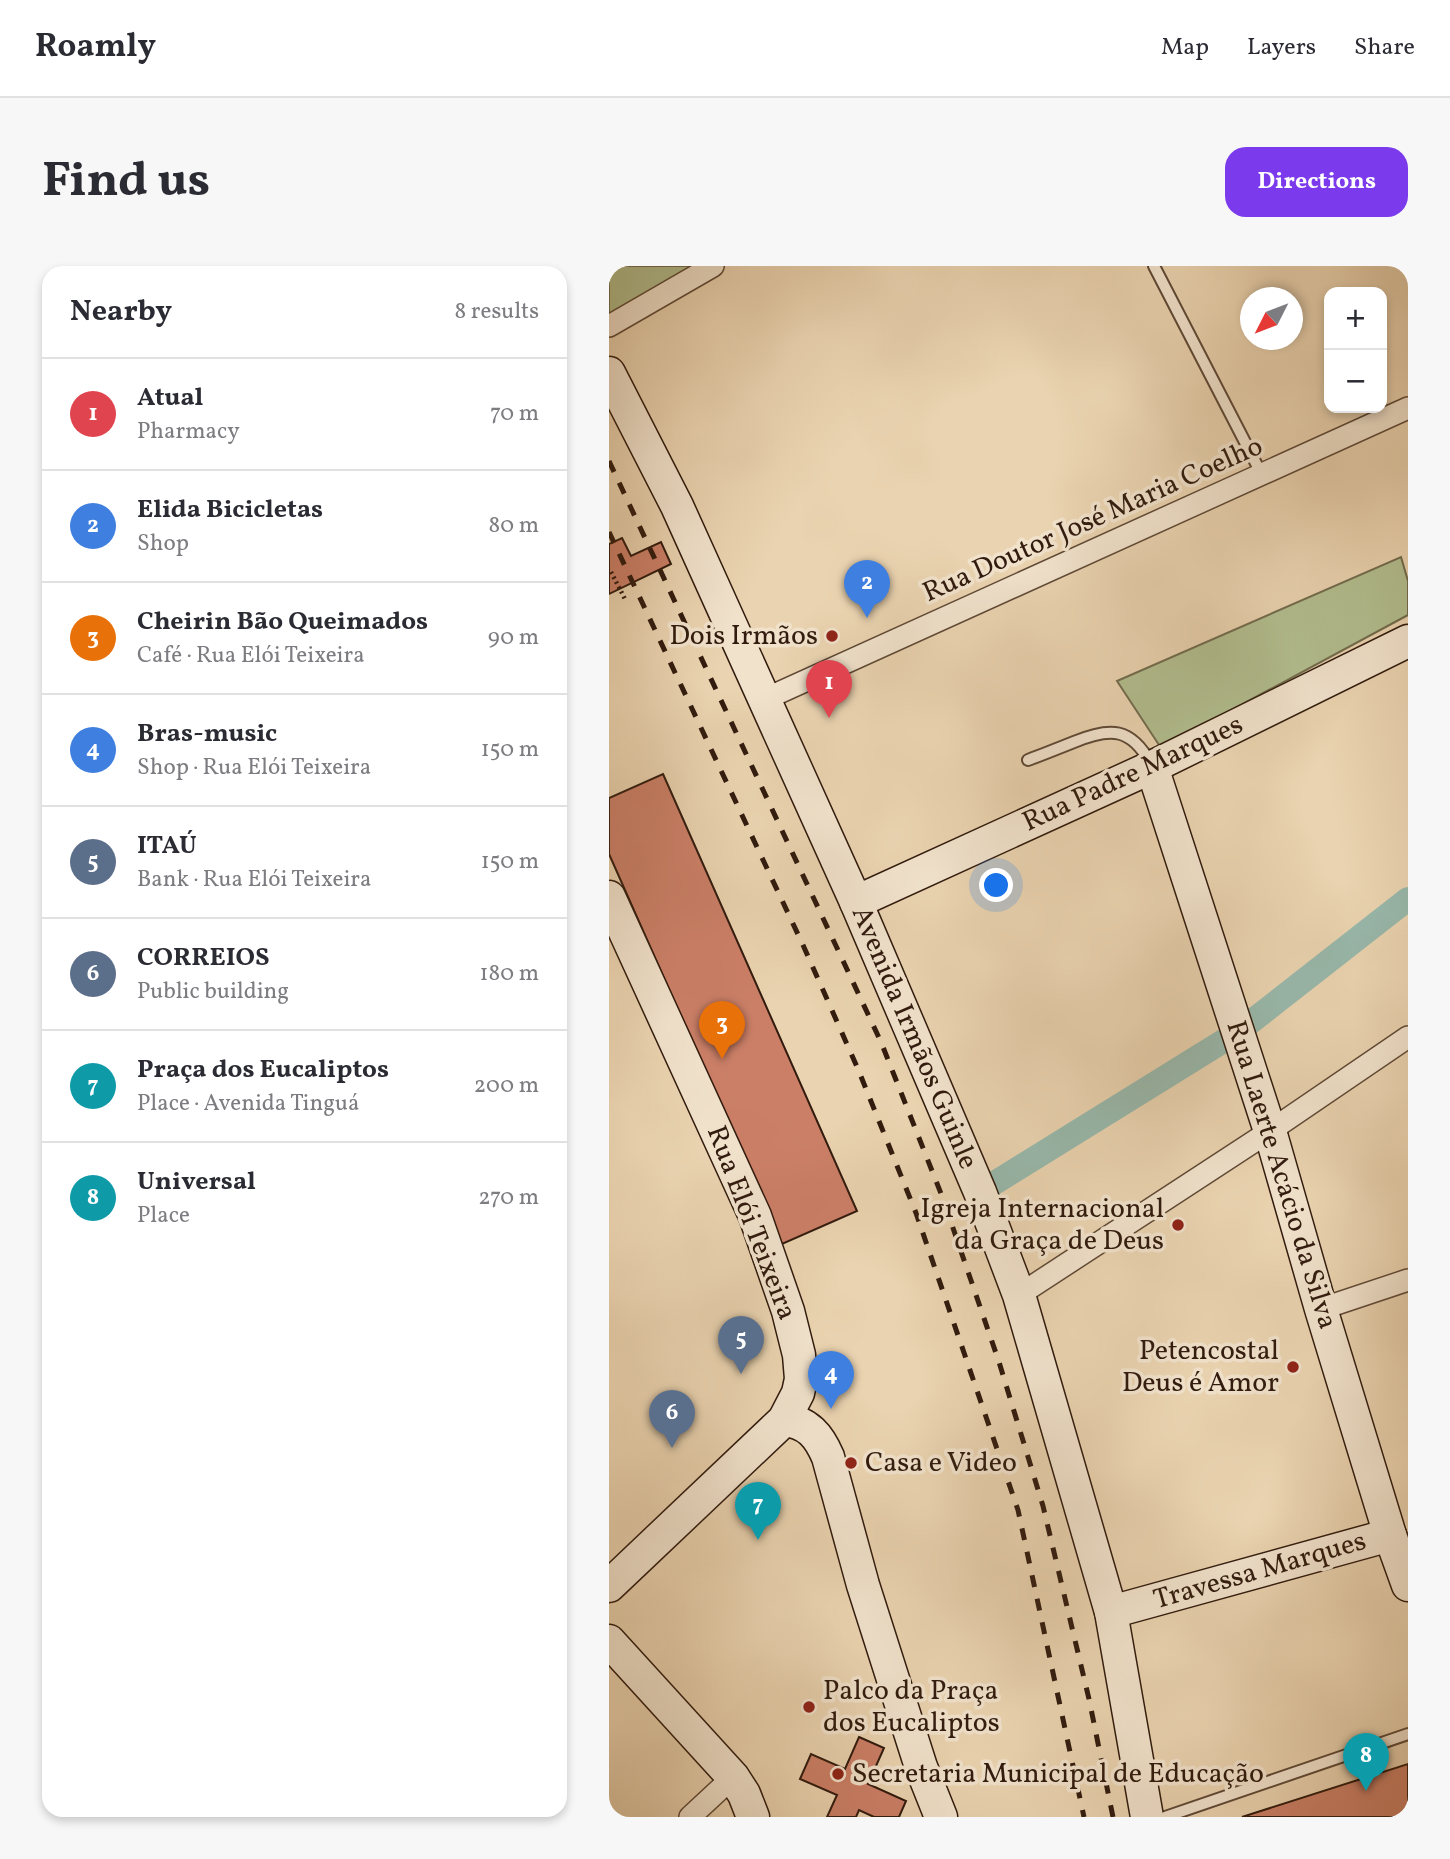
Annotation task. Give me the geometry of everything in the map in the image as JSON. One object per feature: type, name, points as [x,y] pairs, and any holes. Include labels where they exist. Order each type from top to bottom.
[{"type":"main road","name":"Avenida Irmãos Guinle","points":[[609,373],[677,506],[856,902],[980,1192],[1019,1295],[1111,1612],[1147,1817]]},
{"type":"main road","name":"Rua Padre Marques","points":[[856,902],[1152,767],[1408,641]]},
{"type":"main road","name":"Rua Laerte Acácio da Silva","points":[[1152,767],[1270,1131],[1321,1309],[1399,1532],[1408,1585]]},
{"type":"main road","name":"Rua Elói Teixeira","points":[[609,897],[755,1216],[784,1300],[799,1355],[801,1378],[799,1393],[784,1420],[609,1586]]},
{"type":"main road","points":[[784,1420],[799,1423],[812,1430],[828,1457],[863,1585],[921,1767],[941,1817]]},
{"type":"main road","name":"Travessa Marques","points":[[1111,1612],[1399,1532]]},
{"type":"main road","points":[[609,1640],[733,1777],[744,1794],[753,1817]]},
{"type":"street","points":[[609,326],[713,266]]},
{"type":"street","name":"Rua Doutor José Maria Coelho","points":[[763,700],[1408,408]]},
{"type":"street","points":[[1019,1295],[1408,1037]]},
{"type":"street","points":[[1321,1309],[1408,1280]]},
{"type":"street","points":[[690,1817],[733,1777]]},
{"type":"lane","points":[[1154,266],[1262,475]]},
{"type":"lane","points":[[1028,760],[1096,733],[1119,732],[1133,740],[1147,756],[1152,767]]},
{"type":"lane","points":[[1165,1817],[1408,1734]]},
{"type":"path","points":[[611,572],[626,601]]},
{"type":"green space","points":[[609,266],[713,266],[609,326]]},
{"type":"green space","points":[[1401,557],[1408,581],[1408,615],[1161,748],[1117,681]]},
{"type":"building","points":[[622,538],[631,556],[661,542],[671,564],[609,594],[609,544]]},
{"type":"building","points":[[663,774],[857,1211],[782,1244],[609,854],[609,798]]},
{"type":"building","name":"Secretaria Municipal de Educação","points":[[859,1737],[884,1748],[868,1784],[906,1801],[899,1817],[874,1817],[859,1810],[856,1817],[827,1817],[837,1795],[800,1779],[811,1754],[845,1769]]},
{"type":"building","points":[[1408,1764],[1408,1817],[1242,1817]]},
{"type":"waterway","points":[[980,1192],[1238,1032],[1408,899]]},
{"type":"railway","points":[[609,461],[881,1042],[942,1196],[999,1362],[1043,1506],[1089,1699],[1113,1817]]},
{"type":"railway","points":[[609,532],[803,945],[858,1069],[916,1213],[1018,1510],[1084,1817]]},
{"type":"place","name":"Elida Bicicletas","points":[[867,618]]},
{"type":"place","name":"Dois Irmãos","points":[[832,636]]},
{"type":"place","name":"Atual","points":[[829,718]]},
{"type":"place","name":"Cheirin Bão Queimados","points":[[722,1059]]},
{"type":"place","name":"Igreja Internacional da Graça de Deus","points":[[1178,1225]]},
{"type":"place","name":"Petencostal Deus é Amor","points":[[1293,1367]]},
{"type":"place","name":"ITAÚ","points":[[741,1374]]},
{"type":"place","name":"Bras-music","points":[[831,1409]]},
{"type":"place","name":"CORREIOS","points":[[672,1448]]},
{"type":"place","name":"Casa e Video","points":[[851,1463]]},
{"type":"place","name":"Praça dos Eucaliptos","points":[[758,1540]]},
{"type":"place","name":"Palco da Praça dos Eucaliptos","points":[[809,1707]]},
{"type":"place","name":"Secretaria Municipal de Educação","points":[[838,1774]]},
{"type":"place","name":"Universal","points":[[1366,1791]]}]
